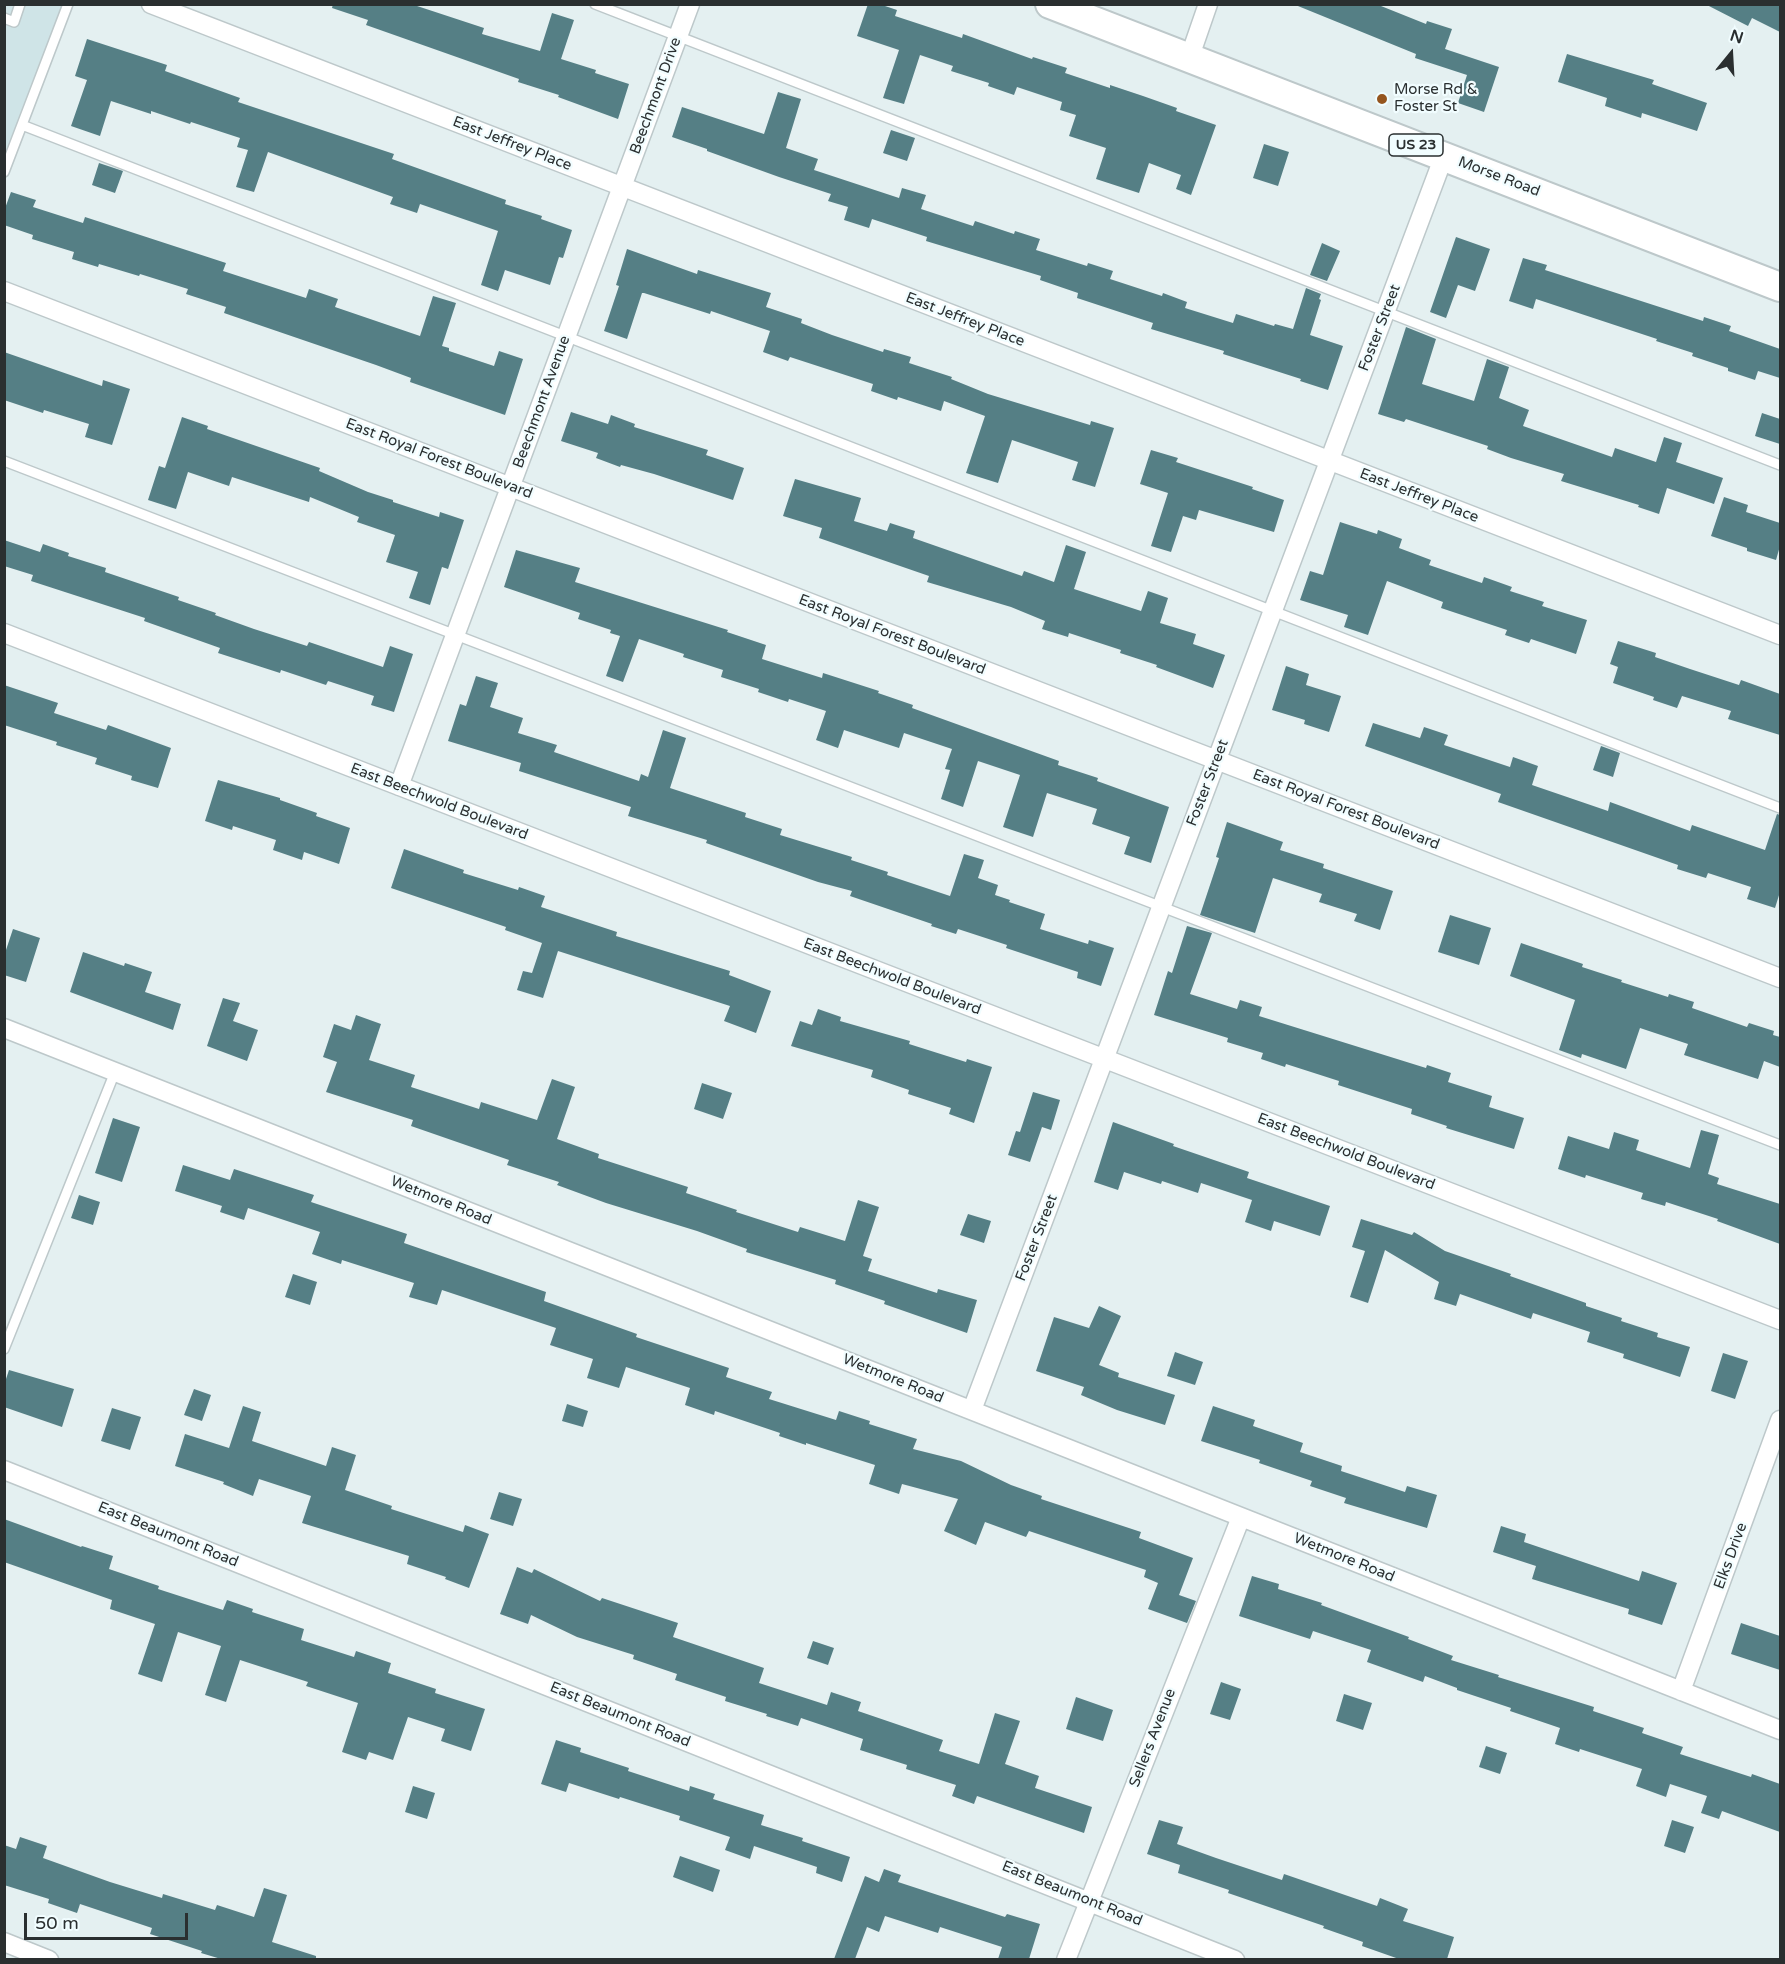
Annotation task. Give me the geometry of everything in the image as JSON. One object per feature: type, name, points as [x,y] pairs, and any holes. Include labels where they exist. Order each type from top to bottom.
[{"type":"main road","name":"Morse Road","points":[[1050,4],[1780,287]]},
{"type":"street","name":"East Jeffrey Place","points":[[151,4],[1780,635]]},
{"type":"street","name":"Beechmont Drive","points":[[622,187],[690,4]]},
{"type":"street","points":[[1189,59],[1208,4]]},
{"type":"street","name":"Foster Street","points":[[972,1410],[1444,156]]},
{"type":"street","name":"Beechmont Avenue","points":[[399,786],[622,187]]},
{"type":"street","name":"East Royal Forest Boulevard","points":[[4,291],[1780,978]]},
{"type":"street","name":"East Beechwold Boulevard","points":[[4,633],[1780,1320]]},
{"type":"street","name":"Wetmore Road","points":[[4,1028],[1780,1730]]},
{"type":"street","name":"Elks Drive","points":[[1681,1691],[1780,1420]]},
{"type":"street","name":"East Beaumont Road","points":[[4,1470],[1236,1959]]},
{"type":"street","name":"Sellers Avenue","points":[[1066,1959],[1241,1517]]},
{"type":"street","points":[[4,1942],[49,1959]]},
{"type":"lane","points":[[4,18],[14,22],[20,4]]},
{"type":"lane","points":[[4,172],[69,4]]},
{"type":"lane","points":[[595,4],[1780,465]]},
{"type":"lane","points":[[22,125],[1780,808]]},
{"type":"lane","points":[[4,461],[1780,1145]]},
{"type":"lane","points":[[4,1349],[115,1072]]},
{"type":"shaded area","points":[[5,5],[68,5],[5,171]]},
{"type":"building","points":[[333,4],[411,4],[484,28],[482,34],[540,51],[552,13],[574,20],[561,59],[629,84],[618,119],[558,97],[559,95],[518,82],[519,79],[366,25],[368,20],[332,8]]},
{"type":"building","points":[[868,4],[879,4],[897,10],[895,16],[962,38],[963,34],[1032,59],[1033,57],[1067,68],[1065,73],[1143,96],[1216,125],[1191,195],[1176,189],[1181,175],[1149,163],[1139,193],[1096,179],[1106,148],[1069,136],[1076,115],[1060,110],[1062,102],[1017,87],[1014,95],[988,86],[989,83],[951,71],[953,66],[920,55],[904,104],[883,98],[899,50],[857,36]]},
{"type":"building","points":[[1293,4],[1376,4],[1426,24],[1427,21],[1452,29],[1445,49],[1499,67],[1484,112],[1458,103],[1467,75],[1415,58],[1416,54]]},
{"type":"building","points":[[1705,4],[1780,4],[1780,32],[1752,18],[1748,26]]},
{"type":"building","points":[[87,39],[167,65],[165,71],[240,98],[238,102],[394,154],[392,159],[506,200],[505,204],[542,216],[541,219],[572,230],[563,258],[559,257],[550,285],[505,270],[498,291],[481,285],[498,231],[420,204],[417,213],[390,204],[393,197],[268,152],[254,192],[236,187],[248,150],[237,147],[240,138],[191,122],[190,124],[151,111],[151,114],[111,101],[100,136],[71,126],[87,80],[75,76]]},
{"type":"building","points":[[1567,54],[1654,80],[1652,84],[1707,103],[1697,131],[1642,113],[1641,118],[1605,106],[1607,98],[1558,82]]},
{"type":"building","points":[[778,92],[801,99],[786,148],[818,159],[814,170],[899,198],[902,188],[926,195],[921,209],[973,226],[975,221],[1014,234],[1015,231],[1040,239],[1036,250],[1087,266],[1088,263],[1113,271],[1110,279],[1162,296],[1163,293],[1187,302],[1185,308],[1233,323],[1236,314],[1274,326],[1275,324],[1293,329],[1306,288],[1321,294],[1310,335],[1343,346],[1328,390],[1223,354],[1224,351],[1151,329],[1153,323],[1077,298],[1078,293],[1040,280],[1041,276],[926,241],[927,237],[872,219],[869,228],[844,220],[848,207],[828,201],[831,194],[672,137],[682,107],[764,134]]},
{"type":"building","points":[[891,130],[915,138],[907,161],[883,153]]},
{"type":"building","points":[[1264,144],[1289,152],[1278,186],[1253,178]]},
{"type":"building","points":[[99,163],[123,171],[115,193],[92,185]]},
{"type":"building","points":[[11,192],[36,200],[33,207],[83,223],[85,217],[226,263],[223,271],[306,298],[309,289],[338,299],[335,307],[420,336],[433,296],[456,303],[442,346],[449,348],[449,351],[494,366],[499,351],[523,359],[505,415],[410,382],[411,378],[376,365],[224,313],[226,307],[186,294],[188,289],[140,274],[139,276],[99,264],[98,267],[72,259],[74,252],[32,239],[33,235],[4,225],[4,211]]},
{"type":"building","points":[[1456,237],[1490,249],[1475,291],[1458,285],[1446,318],[1430,312]]},
{"type":"building","points":[[1322,243],[1340,251],[1327,281],[1310,275]]},
{"type":"building","points":[[627,249],[697,274],[698,270],[771,293],[766,307],[802,319],[801,323],[832,335],[883,352],[884,349],[911,357],[909,363],[952,377],[951,379],[988,394],[1090,425],[1091,421],[1114,428],[1095,487],[1072,480],[1078,462],[1012,440],[998,483],[966,473],[985,416],[944,401],[941,411],[898,397],[897,400],[871,391],[873,384],[790,357],[788,361],[763,352],[770,331],[711,311],[710,314],[642,293],[627,339],[604,331],[619,286],[616,285]]},
{"type":"building","points":[[1523,258],[1547,265],[1545,270],[1703,321],[1704,317],[1731,326],[1729,331],[1780,349],[1780,378],[1758,371],[1755,380],[1692,356],[1693,353],[1656,341],[1657,339],[1536,299],[1533,309],[1509,301]]},
{"type":"building","points":[[1406,327],[1436,339],[1422,384],[1474,401],[1487,359],[1509,367],[1499,398],[1529,410],[1523,426],[1612,457],[1615,448],[1656,462],[1664,437],[1682,443],[1676,462],[1723,478],[1714,504],[1667,488],[1659,514],[1638,507],[1639,505],[1561,481],[1564,474],[1511,458],[1487,449],[1488,446],[1406,419],[1404,422],[1378,414]]},
{"type":"building","points":[[4,352],[102,386],[103,380],[130,389],[112,445],[85,437],[89,424],[44,410],[43,413],[4,400]]},
{"type":"building","points":[[571,412],[608,424],[611,415],[635,424],[634,427],[708,450],[706,455],[744,468],[733,500],[654,474],[621,465],[620,467],[596,458],[598,453],[561,441]]},
{"type":"building","points":[[1762,413],[1780,419],[1780,444],[1755,436]]},
{"type":"building","points":[[182,417],[208,426],[207,429],[320,468],[319,471],[393,500],[393,502],[439,517],[440,512],[464,520],[448,569],[442,567],[430,605],[409,598],[418,572],[386,562],[395,535],[357,522],[359,517],[310,497],[309,502],[232,477],[229,486],[188,472],[176,509],[148,500],[159,466],[165,468]]},
{"type":"building","points":[[1151,450],[1178,458],[1176,462],[1253,487],[1252,489],[1284,500],[1274,532],[1199,510],[1196,520],[1183,516],[1171,552],[1151,546],[1168,493],[1140,484]]},
{"type":"building","points":[[795,479],[861,498],[854,521],[887,531],[890,523],[915,531],[913,538],[1022,576],[1024,571],[1054,582],[1066,545],[1086,552],[1074,589],[1141,611],[1148,591],[1168,598],[1160,623],[1196,634],[1193,644],[1225,655],[1213,688],[1156,667],[1157,665],[1120,653],[1121,650],[1069,633],[1068,637],[1042,629],[1045,621],[1011,607],[927,582],[929,576],[819,538],[822,528],[783,516]]},
{"type":"building","points":[[1724,497],[1748,505],[1746,512],[1780,523],[1780,546],[1776,560],[1711,536]]},
{"type":"building","points":[[1340,522],[1377,534],[1378,530],[1402,539],[1399,548],[1431,560],[1429,565],[1482,583],[1484,577],[1512,587],[1510,591],[1544,602],[1542,606],[1587,620],[1576,654],[1531,639],[1529,643],[1505,635],[1507,630],[1441,608],[1443,602],[1387,581],[1368,635],[1344,627],[1348,615],[1300,600],[1310,571],[1323,575]]},
{"type":"building","points":[[4,540],[40,552],[43,544],[69,553],[68,556],[106,568],[105,572],[179,597],[178,600],[216,613],[215,615],[307,646],[309,642],[383,667],[390,646],[413,654],[394,712],[371,705],[374,696],[328,681],[326,685],[281,670],[280,673],[218,653],[220,648],[144,621],[145,618],[31,581],[33,575],[4,566]]},
{"type":"building","points":[[516,550],[580,568],[575,582],[728,630],[727,632],[766,645],[762,659],[822,678],[823,673],[879,691],[878,693],[913,705],[912,708],[1059,761],[1058,765],[1098,778],[1097,781],[1169,807],[1151,863],[1124,854],[1130,837],[1092,824],[1097,809],[1047,793],[1033,837],[1003,827],[1020,775],[978,761],[963,807],[941,799],[950,770],[945,769],[952,749],[904,733],[899,748],[844,730],[838,748],[816,740],[826,711],[758,692],[759,689],[721,677],[723,670],[683,657],[684,654],[639,639],[623,682],[606,676],[620,636],[610,633],[611,630],[578,619],[580,613],[504,587]]},
{"type":"building","points":[[1618,641],[1656,653],[1655,657],[1690,669],[1739,685],[1741,680],[1780,694],[1780,735],[1728,719],[1731,711],[1682,696],[1677,708],[1653,700],[1654,697],[1613,683],[1618,667],[1610,664]]},
{"type":"building","points":[[1286,666],[1309,674],[1306,685],[1341,696],[1329,732],[1304,724],[1305,720],[1272,710]]},
{"type":"building","points":[[476,676],[498,683],[490,707],[523,718],[518,733],[557,745],[554,752],[639,781],[641,774],[648,777],[663,730],[686,738],[670,788],[746,813],[745,817],[782,829],[780,835],[852,857],[851,860],[888,872],[887,875],[950,896],[964,854],[984,860],[978,878],[998,885],[995,895],[1045,914],[1040,929],[1088,944],[1089,940],[1114,948],[1101,986],[1077,978],[1078,972],[1006,948],[1007,945],[958,929],[956,934],[931,926],[932,924],[850,896],[852,891],[818,882],[706,843],[707,840],[628,816],[631,807],[519,771],[521,763],[448,741],[460,704],[466,706]]},
{"type":"building","points":[[4,685],[58,703],[54,713],[106,730],[108,725],[171,748],[158,788],[131,780],[132,776],[95,764],[97,758],[4,725]]},
{"type":"building","points":[[1373,723],[1420,738],[1424,727],[1448,735],[1444,745],[1510,767],[1513,757],[1538,766],[1532,785],[1608,811],[1610,802],[1690,831],[1692,825],[1765,850],[1777,814],[1780,815],[1780,892],[1775,908],[1747,899],[1751,887],[1708,873],[1706,878],[1677,869],[1678,865],[1498,802],[1501,794],[1365,746]]},
{"type":"building","points":[[1601,746],[1620,753],[1613,777],[1593,770]]},
{"type":"building","points":[[218,780],[280,798],[280,800],[317,813],[316,816],[350,828],[339,864],[304,852],[302,860],[273,850],[276,840],[233,826],[232,830],[205,821]]},
{"type":"building","points":[[1227,822],[1283,842],[1280,850],[1324,864],[1323,868],[1393,891],[1380,930],[1354,921],[1357,914],[1319,902],[1322,894],[1273,878],[1255,933],[1200,915],[1219,858],[1216,857]]},
{"type":"building","points":[[404,849],[464,870],[463,873],[545,896],[541,907],[617,932],[616,936],[730,971],[729,975],[771,991],[756,1033],[724,1021],[730,1006],[558,951],[543,998],[517,990],[523,971],[532,973],[542,943],[505,930],[506,927],[391,888]]},
{"type":"building","points":[[1450,915],[1491,928],[1479,965],[1438,952]]},
{"type":"building","points":[[1187,926],[1212,933],[1190,994],[1237,1009],[1240,1000],[1262,1007],[1259,1016],[1426,1068],[1427,1065],[1451,1073],[1448,1082],[1492,1096],[1489,1107],[1524,1118],[1514,1149],[1446,1128],[1447,1126],[1411,1114],[1412,1109],[1338,1085],[1339,1081],[1286,1064],[1285,1067],[1261,1059],[1263,1053],[1227,1042],[1228,1038],[1154,1015],[1168,971],[1172,973]]},
{"type":"building","points":[[13,929],[40,938],[26,982],[4,975],[4,956]]},
{"type":"building","points":[[1521,943],[1583,964],[1582,967],[1622,980],[1621,982],[1668,997],[1669,994],[1694,1002],[1692,1008],[1747,1027],[1749,1023],[1774,1031],[1773,1035],[1780,1037],[1780,1067],[1764,1061],[1758,1079],[1684,1055],[1688,1044],[1640,1028],[1626,1069],[1582,1054],[1581,1058],[1559,1050],[1575,1000],[1510,976]]},
{"type":"building","points":[[83,952],[124,966],[125,963],[152,972],[145,992],[181,1004],[173,1030],[70,992]]},
{"type":"building","points":[[223,998],[240,1003],[233,1021],[258,1030],[247,1061],[207,1046]]},
{"type":"building","points":[[818,1009],[841,1017],[840,1021],[910,1041],[909,1044],[966,1062],[967,1059],[992,1067],[974,1123],[949,1114],[951,1108],[908,1094],[909,1090],[871,1077],[873,1070],[791,1046],[800,1021],[812,1025]]},
{"type":"building","points":[[356,1015],[381,1024],[369,1060],[415,1075],[411,1087],[479,1109],[481,1102],[537,1120],[552,1079],[575,1087],[557,1139],[599,1154],[598,1158],[688,1187],[686,1193],[737,1210],[736,1212],[798,1232],[800,1227],[845,1241],[858,1200],[879,1207],[863,1256],[872,1259],[868,1271],[937,1293],[938,1289],[977,1300],[967,1333],[884,1304],[885,1301],[835,1284],[836,1280],[746,1252],[747,1249],[697,1231],[606,1203],[557,1185],[559,1182],[507,1165],[509,1160],[411,1126],[413,1120],[326,1092],[337,1062],[323,1057],[334,1024],[351,1030]]},
{"type":"building","points":[[702,1083],[732,1093],[723,1119],[694,1109]]},
{"type":"building","points":[[1033,1092],[1060,1100],[1051,1130],[1042,1127],[1030,1162],[1008,1155],[1016,1131],[1020,1132]]},
{"type":"building","points":[[113,1118],[140,1127],[122,1182],[95,1173]]},
{"type":"building","points":[[1113,1122],[1174,1144],[1173,1146],[1249,1172],[1247,1178],[1330,1206],[1320,1236],[1274,1221],[1271,1231],[1245,1222],[1252,1200],[1201,1183],[1198,1193],[1124,1172],[1118,1190],[1094,1182]]},
{"type":"building","points":[[1701,1130],[1719,1135],[1708,1174],[1719,1178],[1717,1184],[1780,1204],[1780,1244],[1717,1221],[1718,1219],[1666,1202],[1665,1206],[1641,1199],[1643,1193],[1586,1175],[1585,1178],[1558,1169],[1568,1136],[1609,1149],[1614,1132],[1639,1140],[1636,1150],[1690,1168]]},
{"type":"building","points":[[183,1165],[230,1180],[234,1169],[314,1195],[311,1202],[407,1234],[404,1243],[546,1292],[544,1301],[637,1334],[636,1337],[729,1368],[726,1377],[772,1392],[769,1399],[836,1420],[839,1411],[870,1421],[869,1424],[917,1439],[913,1449],[961,1461],[1011,1485],[1042,1496],[1041,1499],[1141,1532],[1139,1538],[1193,1558],[1179,1595],[1196,1601],[1187,1623],[1148,1609],[1158,1583],[1144,1577],[1146,1570],[1029,1531],[1026,1537],[985,1522],[976,1545],[944,1531],[958,1499],[902,1484],[899,1494],[869,1484],[875,1465],[779,1436],[780,1433],[715,1411],[714,1415],[685,1405],[690,1388],[626,1367],[619,1388],[587,1378],[593,1359],[550,1345],[556,1328],[442,1290],[437,1305],[409,1297],[414,1283],[342,1260],[341,1264],[312,1254],[320,1232],[248,1208],[244,1220],[220,1212],[222,1206],[175,1191]]},
{"type":"building","points":[[79,1195],[100,1202],[93,1225],[71,1218]]},
{"type":"building","points":[[968,1214],[991,1221],[984,1243],[960,1235]]},
{"type":"building","points":[[1361,1219],[1412,1235],[1414,1232],[1445,1251],[1586,1303],[1586,1306],[1622,1318],[1621,1321],[1658,1333],[1657,1337],[1690,1347],[1680,1377],[1623,1358],[1624,1354],[1587,1342],[1590,1332],[1533,1313],[1531,1319],[1460,1294],[1456,1306],[1434,1299],[1439,1282],[1385,1250],[1368,1303],[1350,1297],[1365,1251],[1352,1247]]},
{"type":"building","points":[[293,1274],[317,1282],[310,1305],[285,1297]]},
{"type":"building","points":[[1099,1306],[1121,1316],[1099,1365],[1119,1373],[1118,1377],[1175,1395],[1165,1425],[1117,1410],[1081,1395],[1084,1387],[1036,1371],[1054,1317],[1089,1328]]},
{"type":"building","points":[[1175,1352],[1203,1362],[1195,1385],[1167,1376]]},
{"type":"building","points":[[1723,1353],[1748,1361],[1735,1399],[1711,1391]]},
{"type":"building","points":[[9,1370],[74,1389],[62,1427],[4,1407],[4,1385]]},
{"type":"building","points":[[194,1389],[211,1395],[202,1421],[184,1415]]},
{"type":"building","points":[[567,1404],[588,1411],[583,1427],[562,1421]]},
{"type":"building","points":[[243,1406],[261,1412],[252,1441],[326,1466],[332,1447],[356,1455],[345,1490],[392,1506],[391,1509],[463,1532],[465,1525],[489,1534],[469,1588],[445,1579],[446,1577],[407,1564],[409,1556],[302,1523],[311,1496],[259,1479],[253,1496],[223,1484],[224,1482],[175,1466],[185,1434],[229,1448]]},
{"type":"building","points":[[1213,1406],[1255,1420],[1253,1426],[1303,1443],[1300,1452],[1342,1466],[1341,1471],[1405,1492],[1407,1486],[1437,1495],[1427,1528],[1344,1503],[1346,1498],[1310,1486],[1312,1481],[1259,1463],[1260,1460],[1201,1441]]},
{"type":"building","points":[[112,1408],[141,1417],[130,1450],[101,1441]]},
{"type":"building","points":[[499,1492],[522,1499],[513,1526],[490,1519]]},
{"type":"building","points":[[4,1519],[113,1556],[109,1569],[159,1586],[158,1589],[223,1610],[227,1600],[253,1609],[252,1612],[304,1629],[301,1640],[354,1657],[356,1651],[391,1663],[388,1673],[436,1689],[435,1693],[485,1709],[471,1751],[441,1741],[445,1729],[408,1717],[393,1760],[369,1752],[366,1760],[342,1752],[358,1703],[306,1686],[308,1682],[240,1660],[226,1702],[205,1695],[221,1646],[178,1632],[162,1682],[138,1674],[155,1624],[110,1609],[112,1600],[4,1562]]},
{"type":"building","points":[[1501,1526],[1526,1534],[1524,1542],[1639,1581],[1642,1571],[1677,1583],[1662,1625],[1628,1614],[1629,1609],[1532,1579],[1536,1566],[1493,1552]]},
{"type":"building","points":[[517,1567],[532,1573],[534,1569],[600,1601],[602,1598],[678,1623],[673,1637],[764,1668],[759,1683],[827,1705],[831,1692],[861,1702],[858,1711],[943,1740],[939,1751],[979,1764],[995,1713],[1020,1721],[1005,1764],[1039,1776],[1035,1788],[1092,1807],[1084,1833],[977,1796],[974,1804],[952,1796],[956,1785],[906,1769],[907,1765],[860,1750],[863,1739],[801,1718],[798,1726],[766,1716],[767,1714],[725,1701],[726,1697],[675,1680],[677,1674],[633,1659],[634,1655],[577,1637],[531,1615],[528,1624],[500,1614]]},
{"type":"building","points":[[1252,1576],[1279,1584],[1278,1589],[1322,1603],[1321,1605],[1409,1637],[1408,1639],[1453,1656],[1451,1660],[1594,1707],[1593,1711],[1644,1728],[1642,1733],[1683,1747],[1680,1754],[1780,1784],[1780,1832],[1722,1811],[1719,1819],[1701,1813],[1707,1796],[1670,1784],[1666,1797],[1636,1786],[1642,1769],[1580,1749],[1579,1752],[1555,1744],[1560,1728],[1510,1711],[1511,1708],[1457,1690],[1457,1688],[1425,1676],[1423,1682],[1367,1662],[1371,1650],[1313,1631],[1310,1639],[1239,1616]]},
{"type":"building","points":[[1741,1623],[1780,1636],[1780,1670],[1731,1654]]},
{"type":"building","points":[[813,1641],[834,1648],[828,1665],[807,1658]]},
{"type":"building","points":[[1221,1682],[1241,1689],[1230,1720],[1210,1714]]},
{"type":"building","points":[[1344,1694],[1372,1703],[1363,1730],[1336,1721]]},
{"type":"building","points":[[1076,1697],[1113,1710],[1103,1741],[1066,1729]]},
{"type":"building","points":[[556,1740],[581,1748],[580,1752],[629,1768],[628,1771],[689,1791],[690,1786],[715,1794],[713,1799],[764,1815],[761,1825],[803,1838],[802,1841],[850,1857],[842,1882],[816,1873],[817,1867],[754,1846],[750,1859],[725,1850],[730,1837],[679,1820],[680,1816],[569,1783],[566,1792],[541,1784]]},
{"type":"building","points":[[1486,1746],[1507,1753],[1500,1774],[1479,1767]]},
{"type":"building","points":[[413,1786],[435,1793],[427,1819],[405,1812]]},
{"type":"building","points":[[1159,1820],[1183,1827],[1177,1844],[1216,1858],[1282,1880],[1284,1874],[1377,1906],[1380,1898],[1408,1909],[1403,1921],[1454,1937],[1447,1959],[1399,1959],[1362,1946],[1363,1942],[1323,1928],[1324,1926],[1178,1873],[1180,1865],[1147,1854]]},
{"type":"building","points":[[1672,1820],[1694,1827],[1685,1853],[1664,1846]]},
{"type":"building","points":[[20,1837],[47,1846],[43,1858],[162,1898],[163,1894],[215,1910],[217,1905],[254,1917],[264,1888],[287,1895],[272,1942],[316,1956],[316,1959],[221,1959],[150,1934],[152,1928],[80,1904],[77,1913],[48,1903],[49,1899],[4,1885],[4,1845],[16,1849]]},
{"type":"building","points":[[680,1856],[720,1870],[713,1892],[673,1877]]},
{"type":"building","points":[[884,1869],[901,1875],[898,1882],[1005,1917],[1007,1914],[1040,1924],[1029,1959],[998,1959],[1002,1947],[940,1927],[938,1933],[885,1916],[879,1932],[867,1927],[855,1959],[834,1959],[865,1876],[879,1882]]},
{"type":"place","name":"Morse Rd & Foster St","points":[[1382,99]]}]
